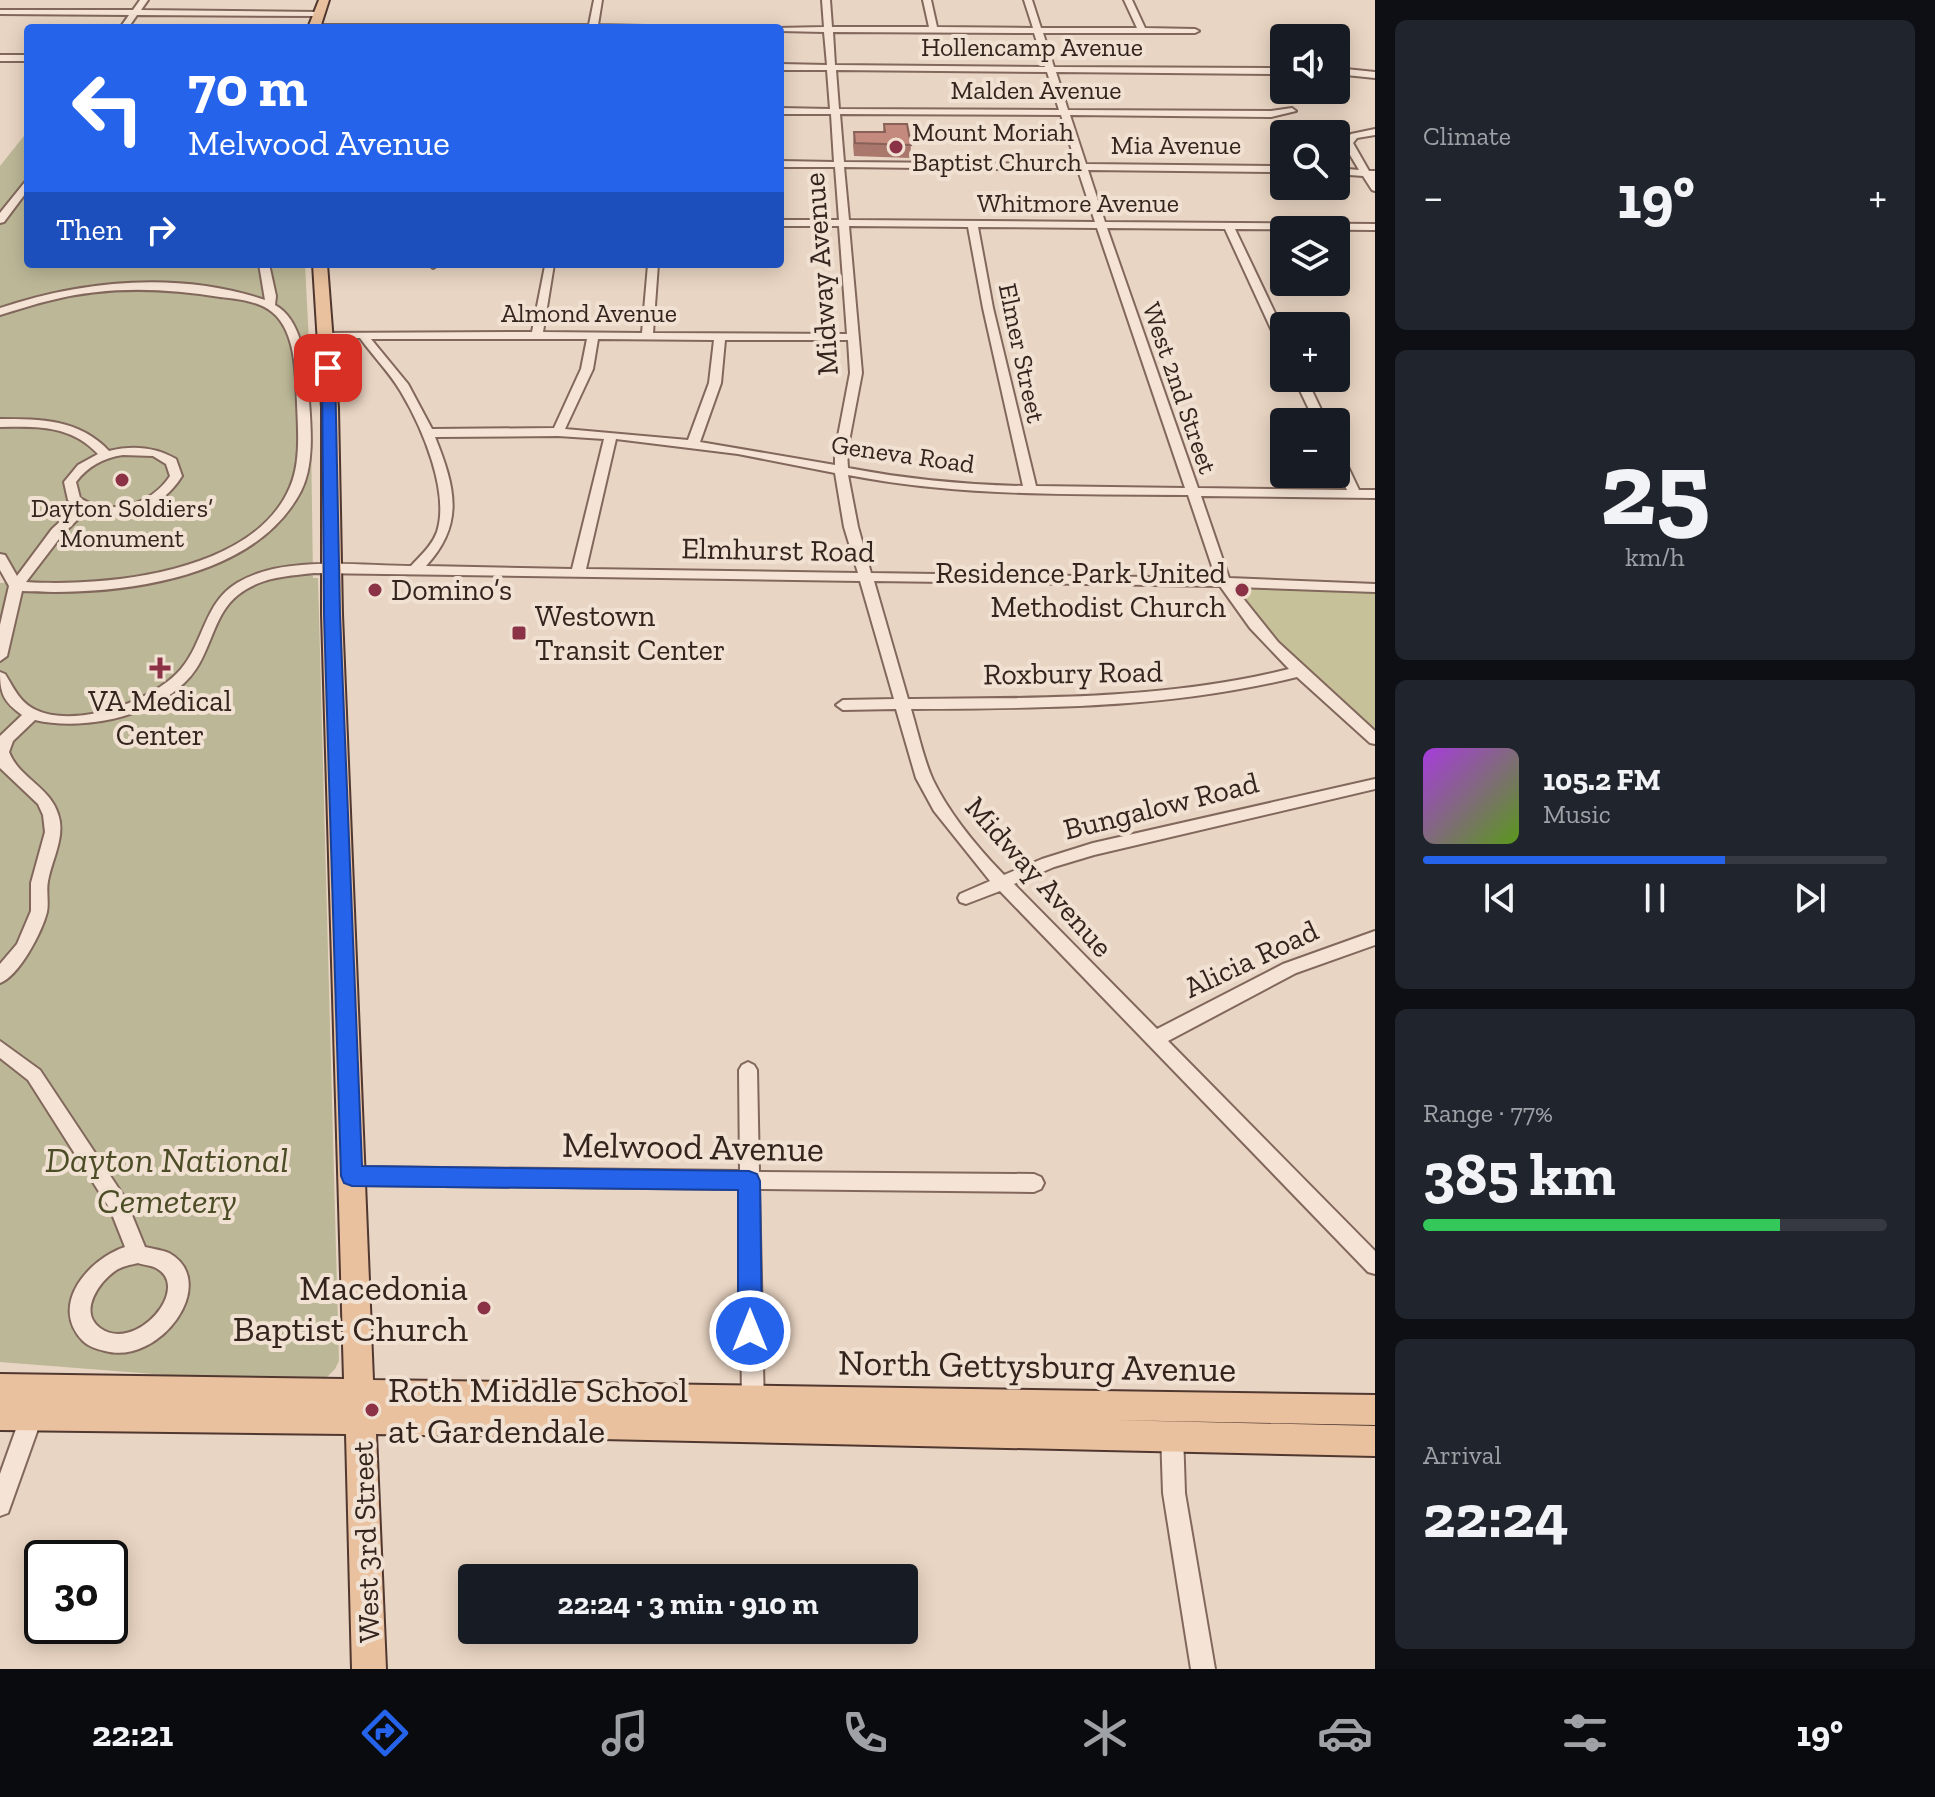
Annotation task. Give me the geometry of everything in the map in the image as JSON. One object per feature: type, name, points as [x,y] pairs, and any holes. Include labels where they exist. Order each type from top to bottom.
[{"type":"main road","points":[[315,24],[324,0]]},
{"type":"main road","name":"West 3rd Street","points":[[320,268],[331,420],[331,569],[369,1669]]},
{"type":"main road","points":[[0,1388],[36,1403],[213,1416],[362,1408],[752,1429],[1375,1441]]},
{"type":"main road","name":"North Gettysburg Avenue","points":[[362,1408],[753,1398],[1375,1410]]},
{"type":"main road","points":[[0,1415],[36,1403]]},
{"type":"street","points":[[127,24],[144,0]]},
{"type":"street","points":[[594,24],[598,0]]},
{"type":"street","name":"Midway Avenue","points":[[826,0],[856,383],[841,452],[841,471],[846,508],[916,757],[931,792],[962,839],[1002,882],[1375,1265]]},
{"type":"street","points":[[927,0],[933,29]]},
{"type":"street","name":"West 2nd Street","points":[[1028,0],[1081,167],[1224,582],[1245,615],[1375,739]]},
{"type":"street","points":[[1128,0],[1142,31]]},
{"type":"street","points":[[0,12],[318,14]]},
{"type":"street","points":[[784,29],[1195,31]]},
{"type":"street","points":[[0,58],[24,58]]},
{"type":"street","name":"Hollencamp Avenue","points":[[784,67],[1270,71]]},
{"type":"street","points":[[1350,72],[1375,75]]},
{"type":"street","name":"Malden Avenue","points":[[784,111],[1271,114],[1292,111]]},
{"type":"street","points":[[1375,132],[1354,136],[1348,143],[1370,174],[1375,188]]},
{"type":"street","name":"Mia Avenue","points":[[784,164],[1270,169]]},
{"type":"street","points":[[1350,172],[1370,174]]},
{"type":"street","points":[[0,220],[24,189]]},
{"type":"street","name":"Whitmore Avenue","points":[[784,223],[1375,227]]},
{"type":"street","name":"Elmer Street","points":[[972,224],[988,308],[1031,491]]},
{"type":"street","points":[[1229,227],[1270,314]]},
{"type":"street","points":[[265,268],[270,305]]},
{"type":"street","points":[[537,334],[550,268]]},
{"type":"street","points":[[647,335],[653,268]]},
{"type":"street","points":[[0,312],[68,292],[131,285],[189,288],[270,305],[291,331],[300,363],[303,448],[300,476],[282,512],[243,547],[189,568],[105,586],[16,586]]},
{"type":"street","points":[[362,334],[398,378],[427,433],[442,483],[446,520],[436,545],[413,572]]},
{"type":"street","name":"Almond Avenue","points":[[325,335],[852,337]]},
{"type":"street","points":[[558,432],[587,369],[593,335]]},
{"type":"street","points":[[693,444],[715,383],[720,336]]},
{"type":"street","points":[[0,423],[43,422],[67,426],[88,436],[105,454]]},
{"type":"street","name":"Geneva Road","points":[[427,433],[558,432],[693,444],[927,485],[1031,491],[1375,494]]},
{"type":"street","points":[[578,573],[611,436]]},
{"type":"street","points":[[132,451],[156,453],[174,466],[174,480],[161,496],[139,505],[110,510],[83,507],[71,496],[70,482],[85,464],[105,454],[132,451]]},
{"type":"street","points":[[1350,483],[1355,494]]},
{"type":"street","points":[[0,656],[16,586],[57,532],[83,507]]},
{"type":"street","points":[[0,558],[16,586]]},
{"type":"street","name":"Elmhurst Road","points":[[31,715],[85,719],[139,705],[170,688],[192,665],[221,605],[233,591],[269,575],[331,569],[1224,582],[1252,586],[1375,588]]},
{"type":"street","name":"Elmhurst Road","points":[[1224,582],[1245,577],[1375,578]]},
{"type":"street","name":"Roxbury Road","points":[[843,705],[1181,696],[1249,686],[1302,671]]},
{"type":"street","points":[[0,976],[24,947],[39,911],[39,883],[53,832],[51,815],[44,801],[11,771],[1,752],[6,739],[31,715],[11,700],[1,683]]},
{"type":"street","name":"Bungalow Road","points":[[966,898],[1093,849],[1375,784]]},
{"type":"street","name":"Alicia Road","points":[[1155,1039],[1278,973],[1315,957],[1375,938]]},
{"type":"street","points":[[0,1048],[34,1075],[118,1204],[138,1254]]},
{"type":"street","points":[[748,1070],[752,1429]]},
{"type":"street","name":"Melwood Avenue","points":[[352,1176],[1034,1183]]},
{"type":"street","points":[[138,1254],[152,1255],[173,1268],[178,1280],[178,1295],[173,1310],[163,1324],[140,1339],[115,1344],[100,1341],[88,1332],[81,1321],[80,1306],[84,1291],[106,1265],[138,1254]]},
{"type":"street","points":[[0,1505],[36,1403]]},
{"type":"street","points":[[1168,1405],[1173,1439],[1174,1493],[1203,1669]]},
{"type":"shaded area","points":[[1224,582],[1375,588],[1375,739],[1302,671]]},
{"type":"green space","name":"Dayton National Cemetery","points":[[24,136],[24,268],[305,268],[310,362],[313,578],[318,578],[339,1361],[322,1382],[243,1381],[0,1362],[0,583],[14,582],[0,569],[0,166]]},
{"type":"building","points":[[884,124],[907,124],[911,145],[855,143],[854,132],[885,132]]},
{"type":"place","name":"Mount Moriah Baptist Church","points":[[896,147]]},
{"type":"place","name":"Dayton Soldiers’ Monument","points":[[122,480]]},
{"type":"place","name":"Domino’s","points":[[375,590]]},
{"type":"place","name":"Residence Park United Methodist Church","points":[[1242,590]]},
{"type":"place","name":"Westown Transit Center","points":[[519,633]]},
{"type":"place","name":"VA Medical Center","points":[[160,668]]},
{"type":"place","name":"Macedonia Baptist Church","points":[[484,1308]]},
{"type":"place","name":"Roth Middle School at Gardendale","points":[[372,1410]]},
{"type":"route","points":[[328,368],[332,614],[352,1176],[749,1181],[750,1331]]}]
